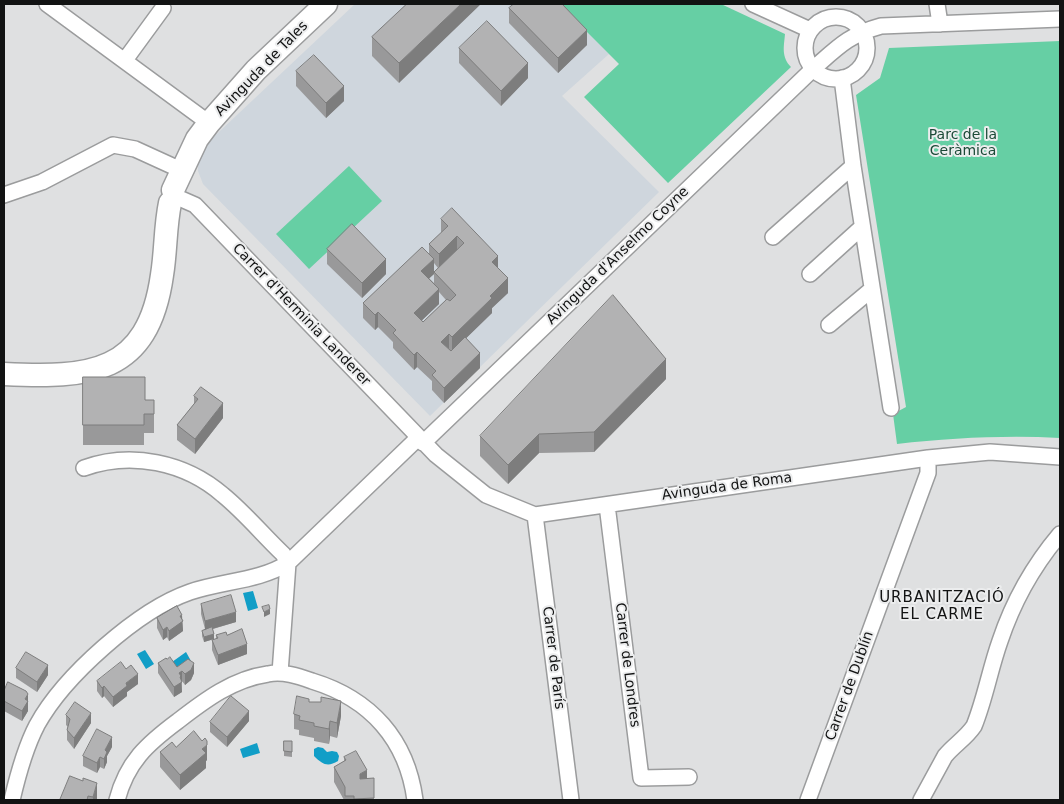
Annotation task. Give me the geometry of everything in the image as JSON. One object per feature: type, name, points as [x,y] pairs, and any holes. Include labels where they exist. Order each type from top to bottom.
[{"type":"main road","name":"Avinguda de Tales","points":[[176,190],[197,139],[209,123],[256,70],[326,4]]},
{"type":"main road","points":[[4,374],[45,376],[81,372],[105,367],[135,347],[147,329],[156,305],[176,190]]},
{"type":"street","points":[[47,4],[209,123]]},
{"type":"street","points":[[753,4],[810,30]]},
{"type":"street","points":[[937,4],[940,24]]},
{"type":"street","points":[[125,60],[163,8]]},
{"type":"street","points":[[836,17],[851,20],[862,31],[867,50],[859,68],[842,78],[826,78],[813,70],[806,57],[805,43],[810,30],[822,20],[836,17]]},
{"type":"street","name":"Avinguda d'Anselmo Coyne","points":[[288,563],[848,39],[862,31],[881,26],[1060,19]]},
{"type":"street","points":[[842,78],[862,227],[891,408]]},
{"type":"street","name":"Carrer d'Herminia Landerer","points":[[4,195],[42,182],[113,145],[135,149],[176,190],[195,205],[421,440]]},
{"type":"street","points":[[774,237],[853,166]]},
{"type":"street","points":[[810,274],[862,227]]},
{"type":"street","points":[[829,325],[872,289]]},
{"type":"street","name":"Avinguda de Roma","points":[[421,440],[486,496],[535,515],[928,458],[990,452],[1060,456]]},
{"type":"street","name":"Carrer de Dublín","points":[[808,800],[928,473],[928,458]]},
{"type":"street","points":[[84,468],[107,462],[136,460],[163,464],[187,471],[224,495],[283,554],[288,563],[280,673]]},
{"type":"street","name":"Carrer de Londres","points":[[606,505],[641,778],[689,777]]},
{"type":"street","name":"Carrer de París","points":[[535,515],[571,800]]},
{"type":"street","points":[[921,800],[950,750],[969,734],[974,726],[1000,640],[1022,590],[1042,556],[1060,534]]},
{"type":"street","points":[[12,800],[24,756],[37,725],[64,688],[104,647],[128,627],[182,595],[270,572],[288,563]]},
{"type":"street","points":[[117,800],[125,774],[133,762],[144,749],[173,724],[207,699],[234,684],[258,676],[280,673],[306,679],[337,690],[378,719],[392,736],[404,758],[410,773],[415,800]]},
{"type":"shaded area","points":[[355,4],[559,4],[609,54],[562,96],[659,192],[430,416],[203,184],[198,171],[198,158],[204,146]]},
{"type":"green space","points":[[559,4],[721,4],[785,34],[784,55],[791,67],[668,183],[584,97],[619,64]]},
{"type":"green space","name":"Parc de la Ceràmica","points":[[1060,41],[1060,438],[978,438],[897,444],[893,414],[906,407],[856,95],[880,78],[889,48]]},
{"type":"green space","points":[[349,166],[382,201],[309,269],[276,234]]},
{"type":"water","points":[[253,591],[258,608],[248,611],[243,593]]},
{"type":"water","points":[[145,650],[154,664],[146,669],[137,654]]},
{"type":"water","points":[[186,652],[191,661],[178,670],[172,662]]},
{"type":"water","points":[[257,743],[260,753],[243,758],[240,749]]},
{"type":"water","points":[[318,747],[323,748],[327,752],[337,752],[339,756],[338,761],[326,764],[320,761],[314,756],[314,749]]},
{"type":"building","points":[[407,4],[461,4],[399,63],[372,37]]},
{"type":"building","points":[[514,4],[562,4],[587,30],[558,58],[509,8]]},
{"type":"building","points":[[487,21],[528,63],[501,91],[459,48]]},
{"type":"building","points":[[314,55],[344,86],[326,103],[296,71]]},
{"type":"building","points":[[452,208],[498,256],[492,262],[508,278],[490,296],[492,298],[452,337],[449,334],[441,342],[451,351],[465,337],[480,353],[444,388],[432,375],[436,371],[417,352],[414,355],[393,333],[396,330],[378,312],[375,315],[363,303],[422,247],[434,259],[421,271],[439,289],[414,313],[423,322],[447,299],[450,301],[456,295],[434,272],[464,243],[457,236],[439,254],[429,244],[448,226],[441,219]]},
{"type":"building","points":[[352,224],[386,259],[362,283],[327,249]]},
{"type":"building","points":[[613,295],[666,359],[594,432],[539,434],[508,465],[480,436]]},
{"type":"building","points":[[83,377],[145,377],[145,400],[154,400],[154,414],[144,414],[144,425],[83,425]]},
{"type":"building","points":[[201,387],[223,403],[195,439],[177,425],[198,399],[194,396]]},
{"type":"building","points":[[231,595],[236,612],[205,621],[201,604]]},
{"type":"building","points":[[269,605],[270,609],[264,612],[262,607]]},
{"type":"building","points":[[177,606],[183,621],[169,631],[167,627],[163,630],[157,618]]},
{"type":"building","points":[[212,627],[214,634],[204,637],[202,631]]},
{"type":"building","points":[[242,629],[247,644],[218,655],[212,640],[218,638],[216,635],[226,632],[227,635]]},
{"type":"building","points":[[26,652],[48,665],[37,682],[16,668]]},
{"type":"building","points":[[170,657],[177,667],[188,659],[194,663],[191,670],[185,674],[182,671],[179,673],[182,682],[174,687],[158,663]]},
{"type":"building","points":[[121,662],[126,669],[131,665],[138,674],[126,683],[127,686],[113,697],[97,681]]},
{"type":"building","points":[[8,682],[26,691],[28,694],[25,699],[28,701],[22,711],[4,701],[4,691]]},
{"type":"building","points":[[231,696],[249,711],[227,737],[210,722]]},
{"type":"building","points":[[297,696],[309,699],[309,702],[321,702],[321,697],[341,701],[337,723],[330,721],[329,729],[299,720],[300,716],[294,714]]},
{"type":"building","points":[[75,702],[91,713],[74,738],[67,730],[70,719],[66,715]]},
{"type":"building","points":[[97,729],[112,737],[105,750],[107,752],[104,759],[100,757],[97,763],[83,756]]},
{"type":"building","points":[[194,731],[202,741],[205,738],[207,741],[207,745],[202,749],[206,753],[180,775],[160,752],[172,742],[176,747]]},
{"type":"building","points":[[284,741],[292,741],[292,752],[284,751]]},
{"type":"building","points":[[356,751],[367,770],[360,774],[360,779],[374,778],[374,798],[354,799],[354,796],[345,796],[345,787],[334,767],[346,760],[344,757]]},
{"type":"building","points":[[70,776],[83,781],[83,778],[97,783],[93,797],[88,796],[87,800],[60,800]]},
{"type":"district","name":"URBANITZACIÓ EL CARME","points":[[942,606]]}]
